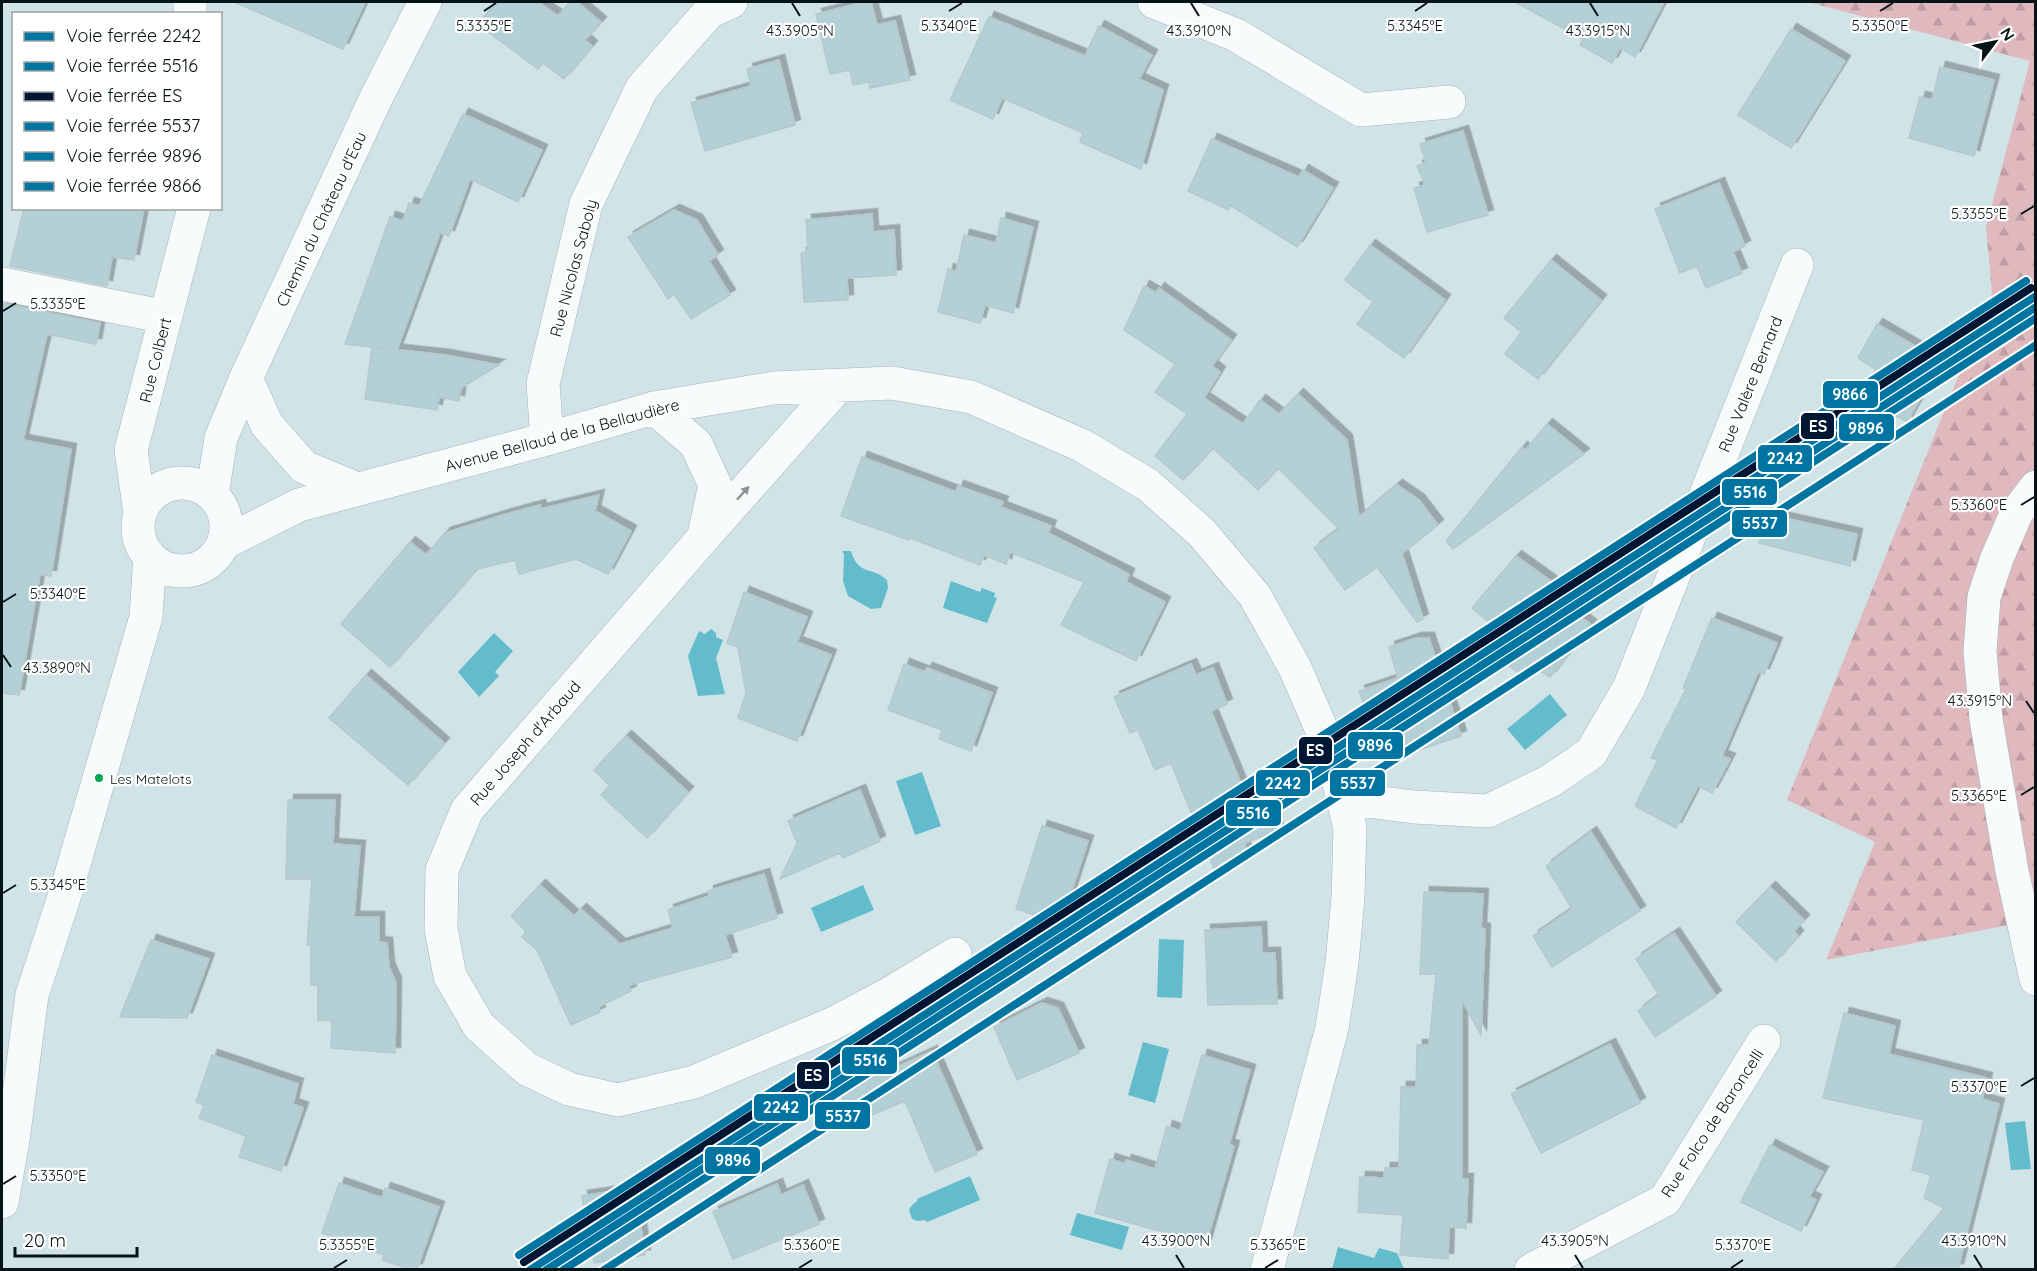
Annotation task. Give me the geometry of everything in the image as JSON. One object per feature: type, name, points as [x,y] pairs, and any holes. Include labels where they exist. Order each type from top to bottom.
[{"type":"street","name":"Chemin du Château d'Eau","points":[[205,494],[221,438],[246,378],[376,98],[425,2]]},
{"type":"street","name":"Rue Nicolas Saboly","points":[[547,439],[543,384],[586,204],[642,88],[709,12],[731,2]]},
{"type":"street","points":[[1154,2],[1236,35],[1361,110],[1449,102]]},
{"type":"street","name":"Rue Colbert","points":[[141,513],[131,450],[193,210]]},
{"type":"street","name":"Rue Valère Bernard","points":[[1342,798],[1414,807],[1488,811],[1550,782],[1591,753],[1629,688],[1797,265]]},
{"type":"street","points":[[2,284],[166,317]]},
{"type":"street","points":[[246,378],[267,425],[304,467],[357,489]]},
{"type":"street","name":"Avenue Bellaud de la Bellaudière","points":[[224,543],[299,505],[654,408],[774,388],[892,383],[971,397],[1081,444],[1148,484],[1202,533],[1255,596],[1295,668],[1331,751],[1350,828],[1348,898],[1334,1018],[1267,1269]]},
{"type":"street","name":"Rue Joseph d'Arbaud","points":[[838,386],[467,810],[442,870],[441,929],[450,976],[479,1026],[526,1069],[570,1089],[618,1100],[694,1082],[832,1024],[889,994],[955,954]]},
{"type":"street","name":"Rue Joseph d'Arbaud","points":[[654,408],[696,444],[715,485],[704,537]]},
{"type":"street","points":[[168,485],[205,494],[225,517],[224,543],[217,555],[207,564],[195,570],[182,572],[169,570],[150,557],[143,548],[138,525],[141,513],[147,501],[168,485]]},
{"type":"street","points":[[2036,487],[2017,512],[1997,558],[1984,597],[1980,652],[1986,719],[2012,871],[2036,978]]},
{"type":"street","name":"Avenue Bellaud de la Bellaudière","points":[[205,494],[299,505]]},
{"type":"street","points":[[2,1202],[13,1140],[11,1084],[32,995],[68,885],[146,617],[150,557]]},
{"type":"street","points":[[146,617],[182,572]]},
{"type":"street","name":"Rue Folco de Baroncelli","points":[[1530,1269],[1665,1200],[1764,1041]]},
{"type":"green space","points":[[1808,2],[2035,2],[2035,920],[1826,960],[1875,842],[1787,800],[1992,293],[1986,227],[2030,61]]},
{"type":"water","points":[[842,551],[851,551],[857,564],[887,580],[888,588],[881,608],[871,609],[848,596],[843,581],[844,554]]},
{"type":"water","points":[[951,581],[980,592],[982,588],[995,593],[994,597],[997,598],[987,623],[943,608]]},
{"type":"water","points":[[711,629],[716,633],[716,637],[723,640],[716,658],[725,694],[698,696],[688,656],[699,631],[705,634]]},
{"type":"water","points":[[494,633],[513,651],[495,672],[499,676],[479,697],[458,672]]},
{"type":"water","points":[[1550,694],[1567,715],[1525,750],[1507,729]]},
{"type":"water","points":[[922,772],[941,826],[915,835],[896,781]]},
{"type":"water","points":[[863,885],[874,910],[821,932],[811,908]]},
{"type":"water","points":[[1159,939],[1184,940],[1182,998],[1157,997]]},
{"type":"water","points":[[1143,1042],[1169,1049],[1155,1103],[1128,1095]]},
{"type":"water","points":[[2025,1121],[2031,1169],[2011,1170],[2005,1123]]},
{"type":"water","points":[[970,1176],[980,1200],[927,1222],[912,1219],[909,1210],[917,1199]]},
{"type":"water","points":[[1077,1213],[1129,1227],[1122,1250],[1070,1235]]},
{"type":"water","points":[[1338,1247],[1374,1258],[1379,1248],[1397,1253],[1404,1269],[1332,1269]]},
{"type":"building","points":[[234,2],[365,2],[343,49]]},
{"type":"building","points":[[496,2],[538,2],[558,16],[570,2],[577,2],[601,22],[585,40],[592,46],[564,79],[543,63],[538,69],[478,24]]},
{"type":"building","points":[[871,2],[877,25],[895,21],[910,80],[870,88],[869,82],[853,85],[850,70],[830,74],[816,14]]},
{"type":"building","points":[[1515,2],[1664,2],[1635,57],[1620,48],[1612,63],[1580,45],[1583,39]]},
{"type":"building","points":[[989,17],[1085,56],[1099,26],[1152,55],[1139,79],[1163,90],[1141,169],[1080,142],[1083,133],[1002,98],[993,119],[950,100]]},
{"type":"building","points":[[1791,29],[1845,61],[1791,148],[1738,115]]},
{"type":"building","points":[[779,60],[795,125],[705,151],[691,103],[751,86],[747,69]]},
{"type":"building","points":[[1940,67],[1994,80],[1974,156],[1909,138],[1920,97],[1932,100]]},
{"type":"building","points":[[463,114],[542,150],[518,202],[470,179],[449,236],[440,233],[397,350],[345,344],[390,217],[403,221],[409,203],[419,206]]},
{"type":"building","points":[[1463,131],[1488,215],[1427,232],[1414,188],[1425,185],[1417,166],[1426,163],[1420,144]]},
{"type":"building","points":[[1212,139],[1299,177],[1303,170],[1333,188],[1297,247],[1230,205],[1228,210],[1188,191]]},
{"type":"building","points":[[1719,183],[1745,246],[1733,252],[1742,273],[1706,288],[1697,266],[1680,273],[1655,209]]},
{"type":"building","points":[[24,210],[144,210],[134,260],[112,257],[107,286],[10,266]]},
{"type":"building","points":[[674,210],[697,220],[718,255],[709,261],[730,295],[691,319],[674,294],[668,299],[628,237]]},
{"type":"building","points":[[872,214],[873,232],[894,230],[896,275],[847,278],[848,300],[804,302],[801,253],[808,251],[806,220]]},
{"type":"building","points":[[1001,218],[1033,227],[1013,313],[985,305],[980,323],[938,312],[948,269],[956,272],[964,235],[996,243]]},
{"type":"building","points":[[1370,245],[1445,300],[1404,358],[1357,324],[1373,302],[1345,280]]},
{"type":"building","points":[[1551,260],[1601,300],[1538,379],[1505,354],[1521,332],[1504,318]]},
{"type":"building","points":[[1144,286],[1156,293],[1159,288],[1231,340],[1212,366],[1220,372],[1204,398],[1243,424],[1260,400],[1279,414],[1298,394],[1347,440],[1359,517],[1397,485],[1419,500],[1438,525],[1404,552],[1400,547],[1423,619],[1417,622],[1377,567],[1345,590],[1314,548],[1339,529],[1278,468],[1258,490],[1213,448],[1183,480],[1155,456],[1187,414],[1155,392],[1175,364],[1124,330]]},
{"type":"building","points":[[2,303],[100,323],[96,344],[47,334],[23,440],[71,449],[51,576],[40,574],[19,695],[2,693]]},
{"type":"building","points":[[1877,324],[1934,357],[1917,389],[1923,393],[1907,422],[1862,397],[1876,369],[1858,358]]},
{"type":"building","points":[[372,347],[445,355],[499,365],[461,388],[459,401],[439,397],[437,410],[365,399]]},
{"type":"building","points":[[1547,424],[1584,454],[1453,549],[1446,541],[1522,447],[1525,451]]},
{"type":"building","points":[[862,457],[956,492],[958,486],[1003,502],[1001,507],[1051,526],[1048,533],[1129,574],[1126,582],[1165,602],[1136,661],[1061,625],[1084,582],[1010,552],[1006,564],[984,555],[980,565],[910,538],[909,540],[841,516]]},
{"type":"building","points":[[599,495],[595,511],[631,531],[608,574],[576,559],[519,574],[515,560],[477,569],[390,667],[341,624],[410,542],[426,555],[445,533],[540,505],[541,509]]},
{"type":"building","points":[[1766,514],[1857,534],[1850,566],[1759,543]]},
{"type":"building","points":[[1516,556],[1559,587],[1554,596],[1591,625],[1550,677],[1537,669],[1528,680],[1499,658],[1512,642],[1472,608]]},
{"type":"building","points":[[744,592],[807,617],[797,642],[831,655],[797,741],[738,718],[746,693],[738,647],[727,643]]},
{"type":"building","points":[[1712,618],[1777,643],[1764,674],[1758,672],[1722,756],[1730,759],[1712,793],[1698,786],[1676,828],[1635,806],[1658,760],[1651,758],[1686,689],[1683,688]]},
{"type":"building","points":[[1416,638],[1429,638],[1461,736],[1419,750],[1416,741],[1404,745],[1395,716],[1372,724],[1359,691],[1398,678],[1389,647]]},
{"type":"building","points":[[904,664],[925,672],[927,668],[992,693],[971,751],[939,739],[942,730],[888,710]]},
{"type":"building","points":[[1191,664],[1196,675],[1213,668],[1227,704],[1211,711],[1244,791],[1258,785],[1278,830],[1245,843],[1246,858],[1215,871],[1171,763],[1155,770],[1138,730],[1130,733],[1114,697]]},
{"type":"building","points":[[366,675],[444,743],[408,785],[329,718]]},
{"type":"building","points":[[626,736],[688,792],[647,838],[601,795],[610,786],[594,770]]},
{"type":"building","points":[[860,790],[880,841],[843,858],[840,853],[780,879],[797,843],[788,821]]},
{"type":"building","points":[[288,800],[335,800],[333,844],[360,846],[354,917],[379,917],[379,942],[387,943],[389,967],[396,983],[395,1053],[331,1048],[332,1021],[318,1020],[318,985],[311,985],[311,945],[307,945],[312,879],[286,879]]},
{"type":"building","points":[[1042,826],[1088,841],[1061,923],[1016,909]]},
{"type":"building","points":[[1591,832],[1640,911],[1552,967],[1533,936],[1572,909],[1546,866]]},
{"type":"building","points":[[764,874],[777,918],[725,935],[732,957],[629,985],[631,991],[598,1007],[600,1012],[571,1025],[537,950],[522,937],[526,931],[511,916],[540,885],[574,916],[581,909],[620,944],[673,928],[668,910],[709,896],[708,891]]},
{"type":"building","points":[[1770,887],[1804,920],[1794,931],[1798,936],[1776,961],[1736,922]]},
{"type":"building","points":[[1424,892],[1483,894],[1481,928],[1485,929],[1481,1035],[1462,1000],[1462,1179],[1468,1179],[1466,1228],[1449,1227],[1448,1259],[1400,1255],[1403,1215],[1358,1212],[1360,1177],[1384,1178],[1385,1168],[1399,1168],[1401,1087],[1416,1087],[1417,1045],[1429,1045],[1436,974],[1420,974]]},
{"type":"building","points":[[1261,927],[1262,953],[1275,953],[1277,1004],[1208,1005],[1205,930]]},
{"type":"building","points":[[1674,933],[1716,996],[1655,1037],[1638,1011],[1659,995],[1636,959]]},
{"type":"building","points":[[151,940],[209,959],[187,1018],[120,1017]]},
{"type":"building","points":[[1042,1003],[1058,1008],[1079,1053],[1017,1080],[994,1027]]},
{"type":"building","points":[[1844,1013],[1895,1026],[1889,1054],[1987,1078],[1982,1099],[1999,1104],[1958,1269],[1894,1269],[1944,1208],[1924,1198],[1931,1175],[1912,1170],[1924,1120],[1823,1098]]},
{"type":"building","points":[[1610,1044],[1640,1103],[1541,1153],[1511,1094]]},
{"type":"building","points":[[932,1051],[977,1154],[935,1172],[905,1101],[853,1123],[840,1093]]},
{"type":"building","points":[[212,1055],[298,1084],[293,1104],[303,1108],[281,1171],[239,1157],[246,1136],[199,1118],[204,1105],[196,1102]]},
{"type":"building","points":[[1202,1055],[1250,1070],[1229,1145],[1234,1146],[1206,1244],[1095,1213],[1110,1159],[1125,1164],[1126,1160],[1155,1169],[1167,1126],[1180,1131]]},
{"type":"building","points":[[1770,1145],[1823,1172],[1809,1197],[1816,1200],[1801,1231],[1741,1202]]},
{"type":"building","points":[[339,1183],[382,1198],[385,1188],[439,1207],[417,1269],[409,1269],[382,1260],[384,1255],[322,1233]]},
{"type":"building","points":[[777,1184],[781,1195],[803,1185],[819,1224],[733,1259],[713,1212]]},
{"type":"building","points":[[635,1188],[645,1255],[594,1263],[582,1196]]},
{"type":"rail line","name":"9866","points":[[519,1255],[2026,281]]},
{"type":"rail line","name":"ES","points":[[524,1262],[2031,288]]},
{"type":"rail line","name":"2242","points":[[530,1270],[2036,296]]},
{"type":"rail line","name":"5516","points":[[546,1270],[2036,307]]},
{"type":"rail line","name":"9896","points":[[563,1270],[2036,318]]},
{"type":"rail line","name":"5537","points":[[604,1270],[2036,345]]},
{"type":"place","name":"Les Matelots","points":[[99,778]]}]
